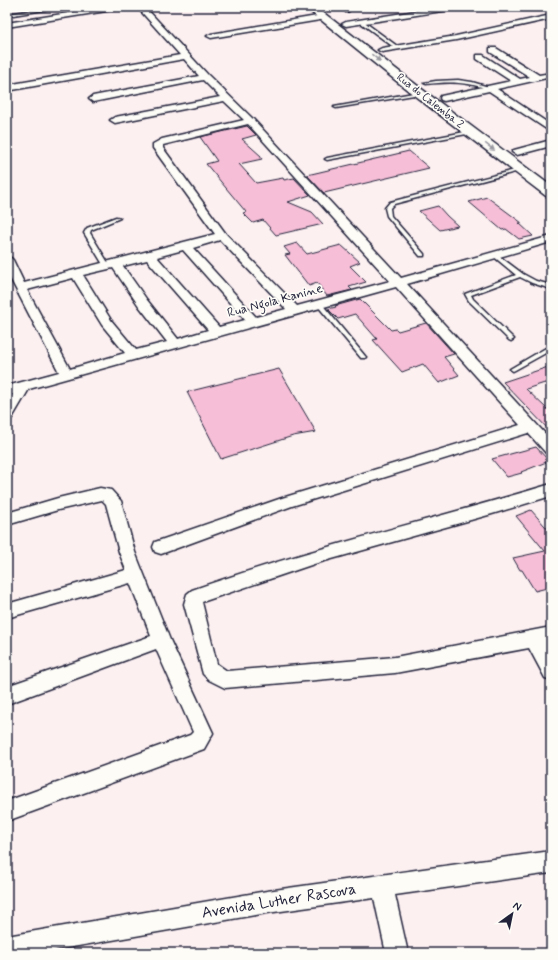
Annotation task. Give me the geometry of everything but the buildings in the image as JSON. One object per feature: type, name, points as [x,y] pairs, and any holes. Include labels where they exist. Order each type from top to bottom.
[{"type":"main road","name":"Rua do Calemba 2","points":[[310,7],[324,12],[346,24],[382,50],[419,82],[470,132],[551,193]]},
{"type":"main road","name":"Rua do Calemba 2","points":[[324,12],[419,82],[456,106]]},
{"type":"main road","points":[[500,139],[551,178]]},
{"type":"street","points":[[7,25],[119,7]]},
{"type":"street","points":[[141,7],[226,98],[250,121],[529,427],[551,449]]},
{"type":"street","points":[[346,24],[455,7]]},
{"type":"street","points":[[211,36],[324,12]]},
{"type":"street","points":[[382,50],[456,38],[551,17]]},
{"type":"street","points":[[493,50],[538,78]]},
{"type":"street","points":[[7,88],[187,56]]},
{"type":"street","points":[[480,57],[518,82]]},
{"type":"street","points":[[444,98],[551,75]]},
{"type":"street","points":[[93,99],[205,76]]},
{"type":"street","points":[[490,88],[551,129]]},
{"type":"street","points":[[115,120],[226,98]]},
{"type":"street","points":[[250,121],[165,141],[158,144],[158,148],[163,157],[222,236],[295,311]]},
{"type":"street","points":[[518,152],[551,143]]},
{"type":"street","points":[[20,288],[150,256],[222,236]]},
{"type":"street","name":"Rua Ngola Kanine","points":[[7,391],[216,332],[398,283],[551,239]]},
{"type":"street","points":[[186,246],[254,322]]},
{"type":"street","points":[[150,256],[216,332]]},
{"type":"street","points":[[7,260],[10,274],[20,288],[67,375]]},
{"type":"street","points":[[112,265],[175,344]]},
{"type":"street","points":[[76,273],[106,322],[133,355]]},
{"type":"street","points":[[7,415],[24,387]]},
{"type":"street","points":[[161,547],[287,502],[529,427]]},
{"type":"street","points":[[551,490],[492,508],[314,557],[198,595],[193,599],[209,668],[225,680],[395,665],[543,637],[551,672]]},
{"type":"street","points":[[7,519],[58,504],[100,494],[106,494],[113,501],[136,574],[161,640],[203,733],[197,742],[7,811]]},
{"type":"street","points":[[7,611],[136,574]]},
{"type":"street","points":[[7,695],[161,640]]},
{"type":"street","name":"Avenida Luther Rascova","points":[[7,947],[267,902],[382,885],[550,866]]},
{"type":"street","points":[[382,885],[397,953]]},
{"type":"lane","points":[[7,15],[61,7]]},
{"type":"lane","points":[[341,7],[347,12]]},
{"type":"lane","points":[[30,12],[37,20]]},
{"type":"lane","points":[[362,22],[396,48]]},
{"type":"lane","points":[[336,107],[419,82],[456,80],[474,83],[490,88]]},
{"type":"lane","points":[[327,159],[470,132]]},
{"type":"lane","points":[[422,255],[389,216],[387,208],[392,203],[521,170]]},
{"type":"lane","points":[[112,265],[87,232],[89,229],[118,218]]},
{"type":"lane","points":[[496,255],[519,276],[551,287]]},
{"type":"lane","points":[[511,339],[472,300],[468,294],[519,276]]},
{"type":"lane","points":[[319,304],[363,357]]},
{"type":"lane","points":[[513,369],[551,346]]}]
